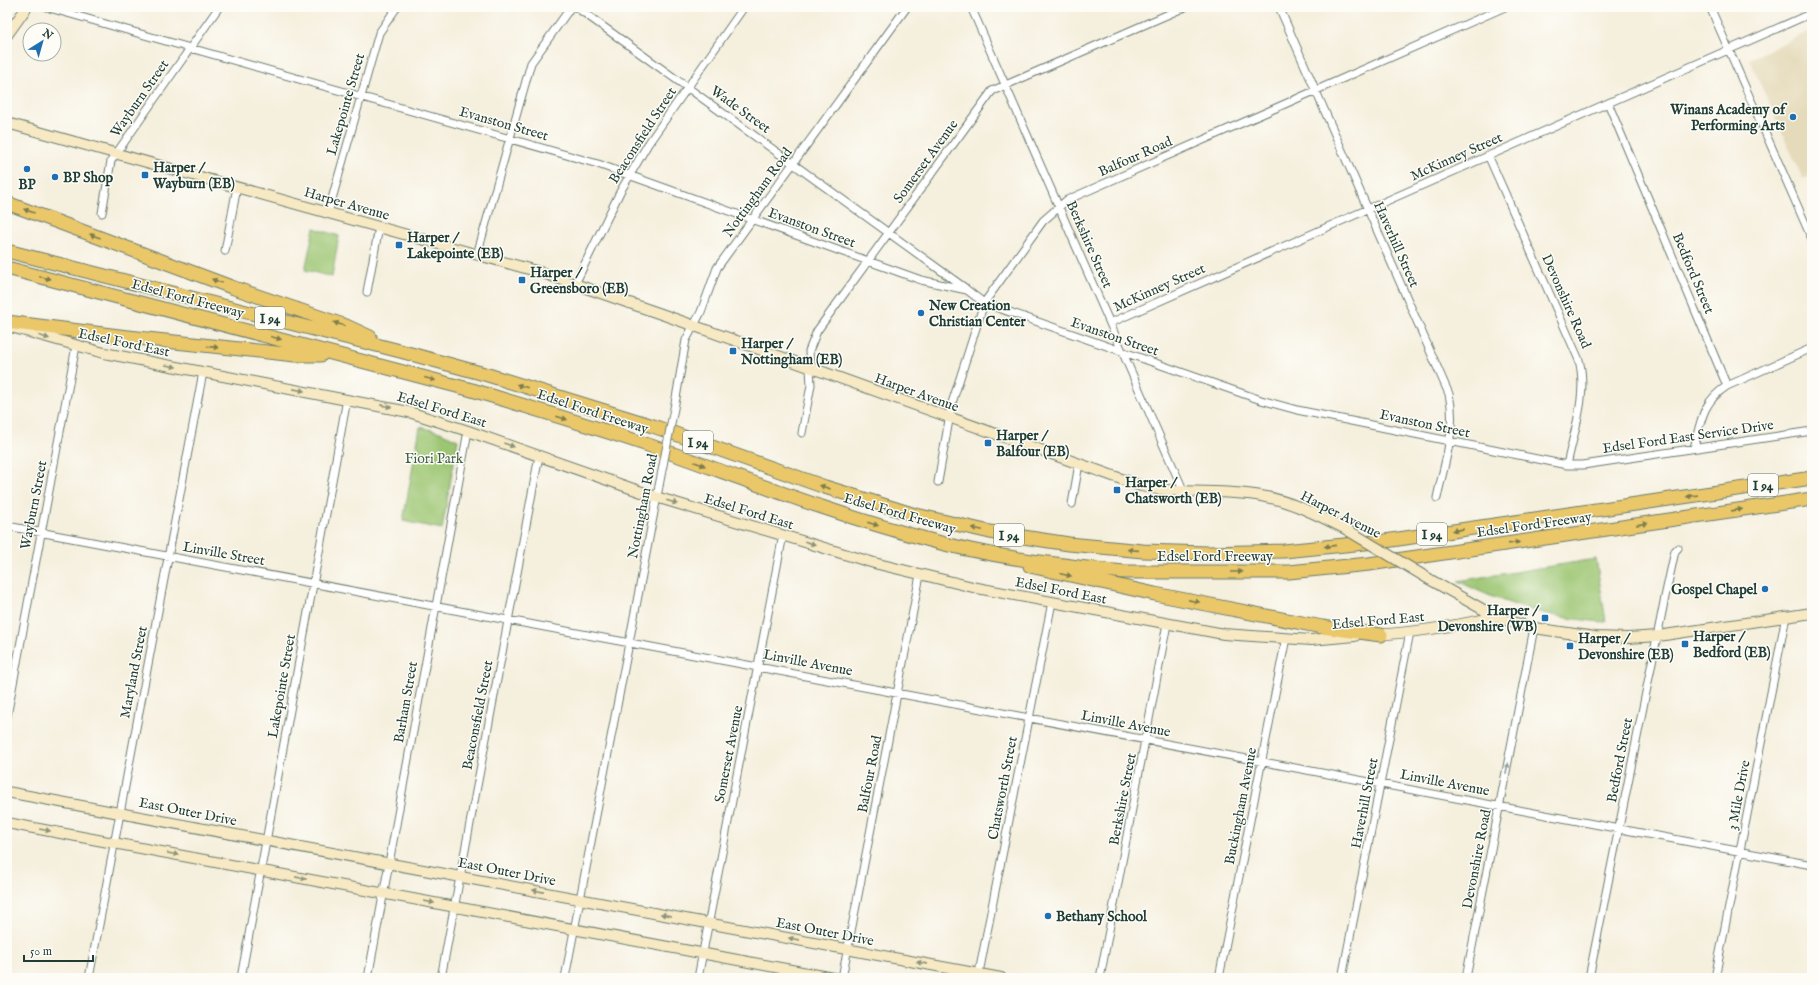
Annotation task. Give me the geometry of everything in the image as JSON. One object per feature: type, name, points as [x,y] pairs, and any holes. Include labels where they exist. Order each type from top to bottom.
[{"type":"highway","points":[[7,203],[234,288],[346,326],[400,351]]},
{"type":"highway","name":"Edsel Ford Freeway","points":[[7,252],[400,351],[488,375],[653,426],[825,488],[956,525],[1017,537],[1114,549],[1208,553],[1284,551],[1385,541],[1812,478]]},
{"type":"highway","name":"Edsel Ford Freeway","points":[[7,268],[339,355],[532,408],[650,446],[836,512],[927,540],[988,553],[1124,572],[1289,572],[1369,564],[1812,499]]},
{"type":"highway","points":[[7,322],[295,356],[339,355]]},
{"type":"highway","points":[[1796,480],[1812,468]]},
{"type":"highway","points":[[988,553],[1040,569],[1155,594],[1322,627],[1380,635]]},
{"type":"street","points":[[7,35],[27,7]]},
{"type":"street","name":"Evanston Street","points":[[46,7],[598,164],[921,280],[967,290],[984,303],[1276,404],[1297,410],[1567,465]]},
{"type":"street","name":"Wayburn Street","points":[[102,213],[111,161],[219,7]]},
{"type":"street","name":"Lakepointe Street","points":[[328,213],[379,33],[397,7]]},
{"type":"street","points":[[477,255],[531,64],[571,7]]},
{"type":"street","name":"Wade Street","points":[[576,7],[794,163],[967,290]]},
{"type":"street","name":"Beaconsfield Street","points":[[575,284],[620,192],[648,144],[744,7]]},
{"type":"street","name":"Nottingham Road","points":[[566,978],[686,340],[701,312],[717,268],[907,7]]},
{"type":"street","name":"Berkshire Street","points":[[971,7],[1184,492]]},
{"type":"street","name":"Somerset Avenue","points":[[802,433],[811,385],[809,351],[817,331],[992,91],[1185,7]]},
{"type":"street","name":"Haverhill Street","points":[[1279,7],[1449,394],[1453,416],[1437,498]]},
{"type":"street","name":"Balfour Road","points":[[938,482],[952,403],[984,303],[1043,221],[1059,206],[1067,200],[1505,7]]},
{"type":"street","points":[[1710,7],[1812,239]]},
{"type":"street","name":"McKinney Street","points":[[1110,323],[1812,13]]},
{"type":"street","name":"Bedford Street","points":[[1608,103],[1727,386]]},
{"type":"street","name":"Harper Avenue","points":[[7,123],[543,273],[693,325],[1142,486],[1162,491],[1246,494],[1278,500],[1317,514],[1344,528],[1496,617],[1534,628],[1595,637],[1628,638],[1658,636],[1812,613]]},
{"type":"street","name":"Devonshire Road","points":[[1488,156],[1582,370],[1583,387],[1567,465]]},
{"type":"street","points":[[225,251],[237,187]]},
{"type":"street","points":[[367,292],[379,227]]},
{"type":"street","name":"Edsel Ford East","points":[[7,326],[104,354],[409,412],[468,431],[656,497],[920,575],[977,588],[1224,634],[1311,640],[1410,632],[1456,626],[1496,617]]},
{"type":"street","name":"Wayburn Street","points":[[7,716],[76,346]]},
{"type":"street","points":[[1694,448],[1706,407],[1717,392],[1727,386],[1812,348]]},
{"type":"street","name":"Maryland Street","points":[[89,978],[203,372]]},
{"type":"street","name":"Lakepointe Street","points":[[241,978],[347,399]]},
{"type":"street","name":"Barham Street","points":[[368,978],[468,431]]},
{"type":"street","name":"Edsel Ford East Service Drive","points":[[1567,465],[1583,465],[1812,431]]},
{"type":"street","name":"Beaconsfield Street","points":[[441,978],[539,456]]},
{"type":"street","points":[[1072,504],[1079,464]]},
{"type":"street","name":"Linville Street","points":[[7,526],[436,605]]},
{"type":"street","name":"Somerset Avenue","points":[[698,978],[783,535]]},
{"type":"street","name":"Bedford Street","points":[[1589,978],[1674,555],[1678,548]]},
{"type":"street","name":"Balfour Road","points":[[842,978],[920,575]]},
{"type":"street","name":"Chatsworth Street","points":[[978,976],[1052,602]]},
{"type":"street","name":"Linville Avenue","points":[[436,605],[1812,865]]},
{"type":"street","name":"3 Mile Drive","points":[[1715,978],[1786,616]]},
{"type":"street","name":"Berkshire Street","points":[[1100,978],[1167,624]]},
{"type":"street","name":"Devonshire Road","points":[[1466,978],[1534,628]]},
{"type":"street","name":"Haverhill Street","points":[[1342,978],[1410,632]]},
{"type":"street","name":"Buckingham Avenue","points":[[1219,978],[1286,638]]},
{"type":"street","name":"East Outer Drive","points":[[7,792],[389,862],[848,949],[978,976],[1001,978]]},
{"type":"street","points":[[7,823],[834,978]]},
{"type":"shaded area","name":"Winans Academy of Performing Arts","points":[[1812,30],[1812,175],[1803,179],[1749,59]]},
{"type":"green space","points":[[314,228],[339,236],[332,277],[305,270]]},
{"type":"green space","name":"Fiori Park","points":[[420,427],[440,432],[458,440],[442,529],[403,521]]},
{"type":"green space","points":[[1596,559],[1606,622],[1567,618],[1548,614],[1512,604],[1476,590],[1458,581]]},
{"type":"place","name":"Winans Academy of Performing Arts","points":[[1793,117]]},
{"type":"place","name":"BP","points":[[27,169]]},
{"type":"place","name":"Harper / Wayburn (EB)","points":[[145,175]]},
{"type":"place","name":"BP Shop","points":[[55,177]]},
{"type":"place","name":"Harper / Lakepointe (EB)","points":[[399,245]]},
{"type":"place","name":"Harper / Greensboro (EB)","points":[[522,280]]},
{"type":"place","name":"New Creation Christian Center","points":[[921,313]]},
{"type":"place","name":"Harper / Nottingham (EB)","points":[[733,351]]},
{"type":"place","name":"Harper / Balfour (EB)","points":[[988,443]]},
{"type":"place","name":"Harper / Chatsworth (EB)","points":[[1117,490]]},
{"type":"place","name":"Gospel Chapel","points":[[1765,589]]},
{"type":"place","name":"Harper / Devonshire (WB)","points":[[1545,618]]},
{"type":"place","name":"Harper / Bedford (EB)","points":[[1685,644]]},
{"type":"place","name":"Harper / Devonshire (EB)","points":[[1570,646]]},
{"type":"place","name":"Bethany School","points":[[1048,916]]}]
